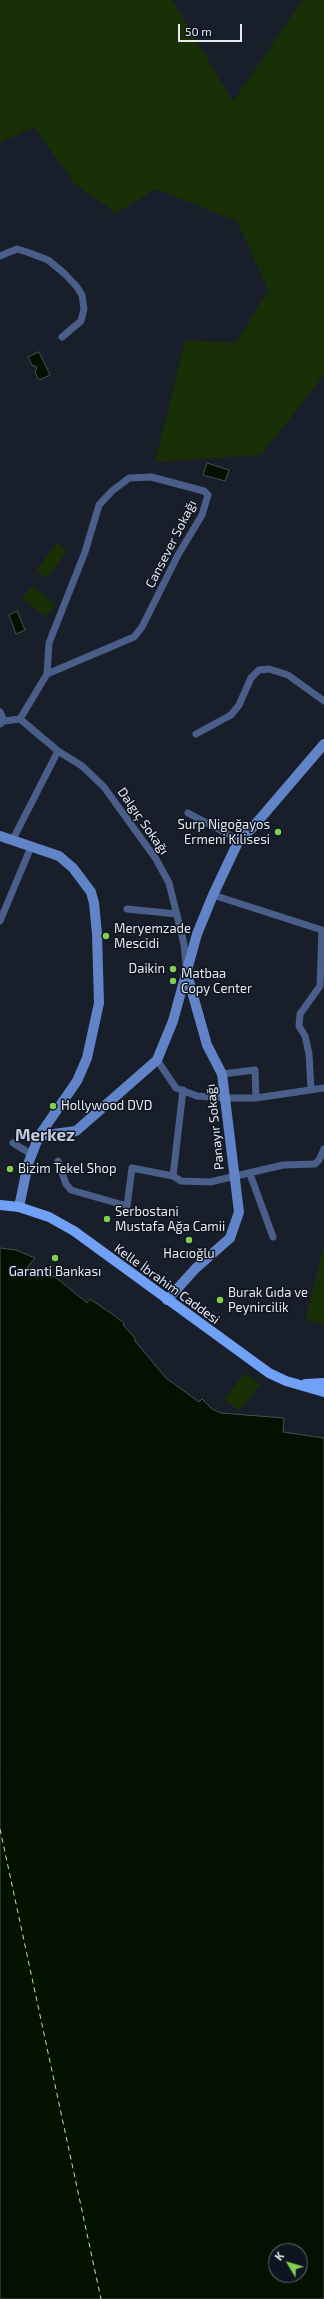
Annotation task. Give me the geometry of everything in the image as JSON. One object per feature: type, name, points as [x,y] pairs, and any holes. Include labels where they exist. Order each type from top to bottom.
[{"type":"main road","name":"Kelle İbrahim Caddesi","points":[[0,1205],[19,1207],[49,1217],[74,1231],[269,1373],[279,1379],[324,1392]]},
{"type":"main road","name":"Kelle İbrahim Caddesi","points":[[299,1384],[324,1383]]},
{"type":"street","points":[[0,256],[17,249],[41,257],[65,274],[77,287],[82,296],[84,309],[83,315],[81,321],[62,336]]},
{"type":"street","name":"Cansever Sokağı","points":[[20,719],[47,674],[49,642],[85,552],[99,505],[112,491],[129,478],[151,477],[204,491],[208,495],[202,515],[178,555],[142,627],[134,636],[47,674]]},
{"type":"street","points":[[196,734],[231,715],[238,705],[251,678],[259,670],[269,669],[288,675],[324,701]]},
{"type":"street","points":[[0,712],[2,722],[20,719]]},
{"type":"street","name":"Dalgıç Sokağı","points":[[20,719],[58,751],[82,766],[104,787],[142,838],[169,883],[184,944],[187,972]]},
{"type":"street","points":[[39,1136],[76,1131],[157,1060],[173,1021],[197,934],[213,895],[239,840],[253,828],[324,744]]},
{"type":"street","points":[[12,841],[58,751]]},
{"type":"street","points":[[188,813],[239,840]]},
{"type":"street","points":[[0,836],[59,856],[72,868],[91,892],[94,903],[97,934],[99,1003],[87,1058],[77,1081],[39,1136],[31,1154],[19,1207]]},
{"type":"street","points":[[0,921],[31,847]]},
{"type":"street","points":[[213,895],[322,930],[320,986],[300,1014],[298,1026],[305,1036],[309,1054],[311,1089]]},
{"type":"street","points":[[127,909],[177,914]]},
{"type":"street","name":"Panayır Sokağı","points":[[167,1300],[196,1268],[230,1238],[239,1212],[222,1074],[207,1045],[187,972]]},
{"type":"street","points":[[157,1060],[176,1088],[198,1096],[256,1098],[324,1088]]},
{"type":"street","name":"Panayır Sokağı","points":[[222,1074],[254,1070],[256,1098]]},
{"type":"street","points":[[173,1176],[183,1090]]},
{"type":"street","points":[[13,1143],[31,1154]]},
{"type":"street","points":[[58,1161],[66,1184],[71,1190],[126,1206],[132,1168],[173,1176],[181,1181],[210,1182],[234,1178],[284,1165],[315,1164],[319,1160],[324,1149]]},
{"type":"street","points":[[250,1174],[273,1237]]},
{"type":"green space","points":[[0,0],[172,0],[233,102],[302,0],[324,0],[324,375],[261,455],[155,462],[185,340],[236,343],[268,290],[237,221],[156,189],[116,213],[74,183],[34,127],[0,143]]},
{"type":"green space","points":[[57,543],[67,551],[47,578],[36,571]]},
{"type":"green space","points":[[32,586],[55,604],[46,617],[22,598]]},
{"type":"green space","points":[[324,1245],[324,1325],[306,1319]]},
{"type":"green space","points":[[245,1373],[260,1385],[239,1411],[224,1399]]},
{"type":"shaded area","points":[[39,352],[50,375],[39,380],[35,373],[37,367],[32,365],[28,357]]},
{"type":"shaded area","points":[[207,463],[229,470],[225,481],[203,475]]},
{"type":"shaded area","points":[[17,611],[25,630],[16,634],[9,615]]},
{"type":"shaded area","points":[[0,1248],[16,1250],[35,1258],[26,1269],[36,1276],[41,1269],[51,1278],[54,1276],[87,1303],[90,1299],[115,1316],[124,1323],[123,1325],[135,1338],[135,1341],[166,1378],[199,1402],[202,1399],[212,1409],[221,1413],[284,1418],[283,1432],[324,1438],[324,2299],[0,2299]]},
{"type":"ferry route","points":[[0,1829],[101,2299]]},
{"type":"place","name":"Surp Nigoğayos Ermeni Kilisesi","points":[[278,832]]},
{"type":"place","name":"Meryemzade Mescidi","points":[[106,936]]},
{"type":"place","name":"Daikin","points":[[173,969]]},
{"type":"place","name":"Matbaa Copy Center","points":[[173,981]]},
{"type":"place","name":"Hollywood DVD","points":[[53,1106]]},
{"type":"place","name":"Bizim Tekel Shop","points":[[10,1169]]},
{"type":"place","name":"Serbostani Mustafa Ağa Camii","points":[[107,1219]]},
{"type":"place","name":"Hacıoğlu","points":[[189,1240]]},
{"type":"place","name":"Garanti Bankası","points":[[55,1258]]},
{"type":"place","name":"Burak Gıda ve Peynircilik","points":[[220,1300]]},
{"type":"district","name":"Merkez","points":[[45,1135]]}]
